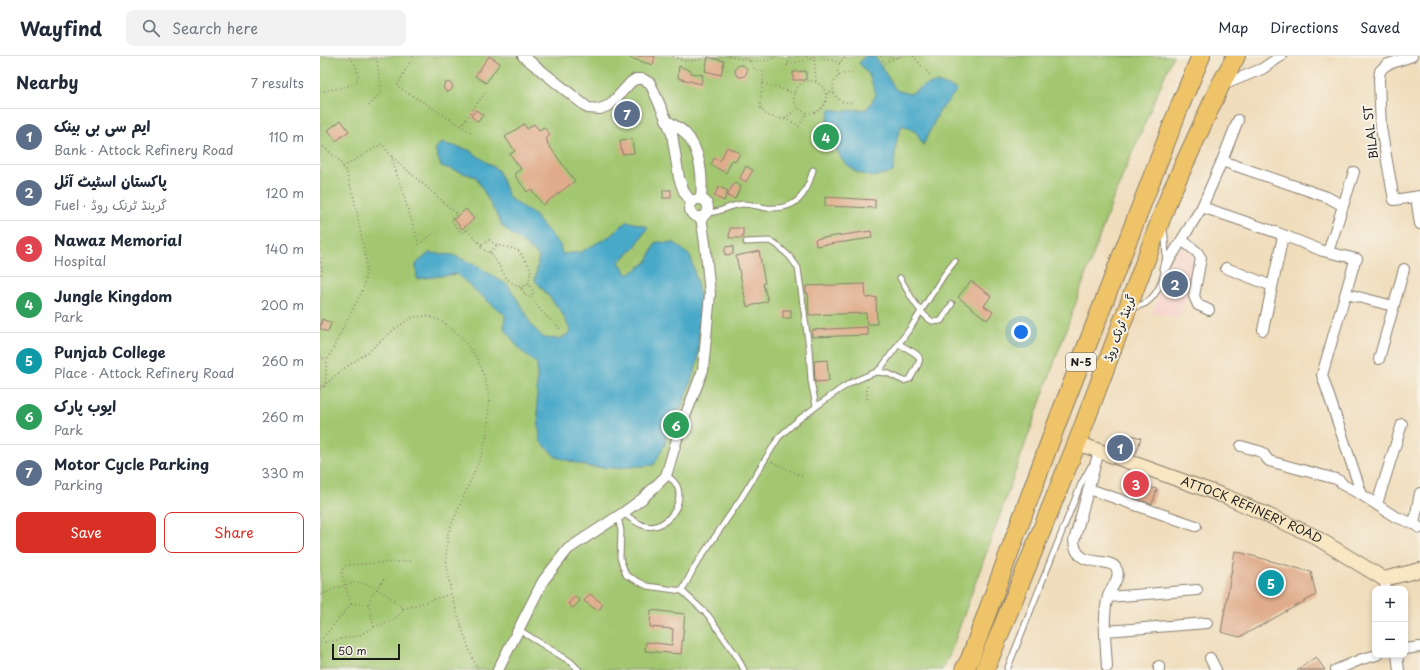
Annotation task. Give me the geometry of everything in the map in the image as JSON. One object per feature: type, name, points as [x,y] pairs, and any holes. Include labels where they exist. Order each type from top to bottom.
[{"type":"highway","name":"گرینڈ ٹرنک روڈ","points":[[964,670],[973,651],[1058,421],[1200,56]]},
{"type":"highway","name":"گرینڈ ٹرنک روڈ","points":[[986,670],[1077,444],[1170,195],[1220,86],[1236,56]]},
{"type":"street","points":[[498,670],[543,581],[568,549],[621,515],[642,499],[666,476],[680,432],[703,370],[710,294],[704,215],[708,206],[707,203],[696,201],[684,192],[679,178],[672,134],[660,103],[650,83],[639,78],[633,80],[610,105],[600,109],[588,108],[523,56]]},
{"type":"street","points":[[1220,86],[1262,68],[1281,56]]},
{"type":"street","name":"BILAL ST","points":[[1412,56],[1382,68],[1380,71],[1381,128],[1394,200],[1418,196]]},
{"type":"street","points":[[1165,267],[1202,207],[1238,120]]},
{"type":"street","points":[[667,121],[685,133],[692,144],[701,170],[702,182],[696,201],[690,210],[694,216],[704,215]]},
{"type":"street","points":[[1222,161],[1327,198],[1342,205]]},
{"type":"street","points":[[1328,252],[1342,205],[1354,172]]},
{"type":"street","points":[[1418,196],[1420,224]]},
{"type":"street","points":[[1202,207],[1356,262],[1322,376],[1362,495]]},
{"type":"street","points":[[1263,330],[1283,236]]},
{"type":"street","points":[[1182,240],[1197,252],[1201,258],[1194,296],[1198,305],[1209,310]]},
{"type":"street","points":[[1226,268],[1272,286]]},
{"type":"street","points":[[1379,359],[1404,269]]},
{"type":"street","points":[[1347,294],[1393,306]]},
{"type":"street","points":[[1377,504],[1402,424]]},
{"type":"street","name":"ATTOCK REFINERY ROAD","points":[[1077,444],[1227,497],[1312,536],[1385,584],[1420,570]]},
{"type":"street","points":[[1241,446],[1262,452],[1269,461],[1336,479],[1394,516],[1417,526],[1420,493]]},
{"type":"street","points":[[1099,451],[1074,541],[1074,548],[1078,554],[1086,559],[1114,565],[1118,570],[1118,576],[1108,597],[1106,609],[1107,667]]},
{"type":"street","points":[[1088,489],[1196,526]]},
{"type":"street","points":[[1108,597],[1197,590]]},
{"type":"street","points":[[1106,631],[1207,623]]},
{"type":"street","points":[[1408,649],[1420,647]]},
{"type":"street","points":[[1336,670],[1372,656]]},
{"type":"street","points":[[1210,658],[1216,670]]},
{"type":"street","points":[[1397,658],[1399,670]]},
{"type":"lane","points":[[704,215],[745,204],[767,208],[777,208],[793,204],[801,199],[804,194],[813,170]]},
{"type":"lane","points":[[1127,311],[1145,303],[1153,297],[1160,284],[1165,267],[1166,241],[1163,214]]},
{"type":"lane","points":[[746,242],[768,241],[776,244],[790,257],[798,268],[803,300],[811,381],[816,406]]},
{"type":"lane","points":[[876,372],[899,344],[922,311],[944,274],[955,261]]},
{"type":"lane","points":[[900,278],[922,311],[932,321],[941,321],[952,304]]},
{"type":"lane","points":[[682,591],[695,566],[779,437],[816,406],[852,382],[865,376],[876,372],[887,373],[904,381],[910,379],[920,362],[920,359],[918,355],[899,344]]},
{"type":"lane","points":[[1007,670],[1081,484],[1099,451]]},
{"type":"lane","points":[[666,476],[673,479],[678,486],[679,498],[677,508],[662,524],[652,527],[643,525],[621,515],[620,558],[626,575],[647,586],[682,591],[708,615],[738,658],[744,670]]},
{"type":"lane","points":[[519,630],[571,662],[579,670]]},
{"type":"path","points":[[320,92],[353,85],[356,83],[358,68],[354,61],[348,56]]},
{"type":"path","points":[[369,106],[380,93],[381,85],[376,56]]},
{"type":"path","points":[[413,56],[397,86],[471,132]]},
{"type":"path","points":[[673,56],[684,62],[699,60],[705,56]]},
{"type":"path","points":[[729,56],[750,61],[772,59],[776,56]]},
{"type":"path","points":[[790,56],[787,65],[814,57]]},
{"type":"path","points":[[806,56],[834,58],[840,63]]},
{"type":"path","points":[[839,76],[837,67],[847,56]]},
{"type":"path","points":[[881,56],[884,63],[900,56]]},
{"type":"path","points":[[913,56],[931,76]]},
{"type":"path","points":[[814,57],[816,82]]},
{"type":"path","points":[[750,61],[756,70],[764,71],[759,100],[761,110],[770,118],[786,119],[799,126],[807,113]]},
{"type":"path","points":[[852,73],[839,76],[835,81],[834,91],[839,100],[848,103],[854,102]]},
{"type":"path","points":[[763,82],[795,92]]},
{"type":"path","points":[[805,82],[816,82],[821,84],[826,94],[825,104],[818,112],[807,113],[798,108],[794,98],[795,92],[797,88],[805,82]]},
{"type":"path","points":[[826,94],[834,91]]},
{"type":"path","points":[[462,126],[485,93]]},
{"type":"path","points":[[786,119],[798,108]]},
{"type":"path","points":[[320,144],[331,152],[343,167],[354,198],[366,260],[366,280],[363,289],[327,360],[325,386]]},
{"type":"path","points":[[343,167],[382,144],[391,156],[457,214],[451,220],[462,233],[470,228]]},
{"type":"path","points":[[391,156],[418,244],[434,233]]},
{"type":"path","points":[[467,230],[481,245],[480,246],[487,252],[490,252],[508,280],[521,288],[527,297],[532,297]]},
{"type":"path","points":[[481,245],[488,240],[497,245],[518,250],[531,269],[529,283],[533,291],[532,297],[541,311],[560,329]]},
{"type":"path","points":[[490,252],[497,245]]},
{"type":"path","points":[[320,258],[322,272],[320,276]]},
{"type":"path","points":[[521,288],[529,283]]},
{"type":"path","points":[[320,387],[325,386],[342,370],[413,317],[428,316],[443,322],[460,336],[477,358],[484,376],[489,396],[488,429],[482,454],[448,533],[446,557],[451,594],[470,652],[478,670]]},
{"type":"path","points":[[320,356],[327,360]]},
{"type":"path","points":[[865,376],[868,389],[867,399]]},
{"type":"path","points":[[766,459],[804,477]]},
{"type":"path","points":[[351,604],[342,575],[342,570],[344,567],[348,565],[411,561]]},
{"type":"path","points":[[374,626],[369,604],[376,589],[385,578]]},
{"type":"path","points":[[320,595],[357,583],[376,589],[388,596],[403,609]]},
{"type":"path","points":[[320,642],[358,636],[374,626],[395,619],[403,609],[451,594]]},
{"type":"path","points":[[351,604],[369,604]]},
{"type":"path","points":[[320,642],[351,604]]},
{"type":"shaded area","points":[[1183,246],[1196,260],[1179,319],[1152,313],[1176,249]]},
{"type":"green space","points":[[320,56],[1173,56],[1113,199],[951,651],[942,670],[320,670]]},
{"type":"water","points":[[865,56],[875,57],[896,90],[910,94],[933,83],[938,83],[957,90],[939,112],[923,145],[916,132],[902,125],[897,138],[893,172],[872,177],[856,172],[842,160],[835,146],[827,122],[830,109],[843,111],[867,109],[876,95],[869,75],[859,63]]},
{"type":"water","points":[[442,143],[469,150],[498,170],[509,198],[533,214],[560,245],[562,254],[581,252],[610,236],[627,221],[648,227],[635,247],[619,262],[628,275],[647,262],[656,242],[675,243],[691,257],[700,297],[698,361],[681,409],[670,416],[665,444],[654,465],[616,468],[590,467],[556,457],[540,441],[537,400],[537,364],[520,350],[504,328],[505,315],[457,274],[417,279],[416,264],[429,253],[453,255],[477,266],[508,285],[526,313],[531,325],[544,338],[560,339],[571,332],[561,311],[535,280],[539,256],[503,227],[476,177],[441,166],[435,149]]},
{"type":"building","points":[[489,56],[500,63],[486,83],[475,76]]},
{"type":"building","points":[[631,56],[655,56],[653,65],[630,58]]},
{"type":"building","points":[[708,57],[724,61],[721,75],[705,71]]},
{"type":"building","points":[[743,65],[746,66],[746,76],[739,77],[736,76],[735,69],[736,66]]},
{"type":"building","points":[[679,66],[691,71],[691,73],[703,75],[701,84],[678,78]]},
{"type":"building","points":[[806,71],[806,80],[793,80],[793,72]]},
{"type":"building","points":[[446,83],[450,83],[452,87],[450,91],[446,91],[444,89],[444,85]]},
{"type":"building","points":[[476,110],[483,115],[478,122],[471,116]]},
{"type":"building","points":[[341,120],[349,131],[336,141],[328,130]]},
{"type":"building","points":[[524,124],[527,129],[534,124],[539,130],[544,127],[550,135],[546,139],[548,142],[547,143],[575,181],[543,205],[531,189],[527,192],[514,174],[521,169],[510,154],[515,151],[505,137]]},
{"type":"building","points":[[632,139],[634,153],[622,154],[620,140]]},
{"type":"building","points":[[727,147],[740,153],[736,161],[732,160],[726,173],[711,165],[714,158],[720,161]]},
{"type":"building","points":[[746,166],[753,170],[746,182],[740,178]]},
{"type":"building","points":[[734,183],[741,186],[735,199],[727,196]]},
{"type":"building","points":[[719,187],[728,191],[724,201],[714,196]]},
{"type":"building","points":[[663,190],[671,190],[671,198],[663,198]]},
{"type":"building","points":[[825,197],[875,200],[875,208],[825,206]]},
{"type":"building","points":[[466,209],[474,219],[462,229],[454,219]]},
{"type":"building","points":[[730,228],[743,228],[743,238],[729,238]]},
{"type":"building","points":[[871,231],[872,238],[816,246],[815,239]]},
{"type":"building","points":[[733,246],[733,254],[725,255],[725,247]]},
{"type":"building","points":[[759,251],[765,283],[763,284],[768,301],[747,307],[736,256]]},
{"type":"building","points":[[1178,275],[1189,279],[1186,289],[1175,284]]},
{"type":"building","points":[[971,281],[991,296],[984,306],[993,312],[987,320],[958,297]]},
{"type":"building","points":[[865,284],[866,298],[876,297],[877,324],[867,324],[866,313],[809,315],[808,293],[806,293],[806,286]]},
{"type":"building","points":[[783,310],[791,310],[791,318],[783,318]]},
{"type":"building","points":[[322,319],[331,323],[328,332],[320,329]]},
{"type":"building","points":[[867,327],[868,335],[812,337],[812,330]]},
{"type":"building","points":[[827,360],[829,381],[815,382],[814,361]]},
{"type":"building","points":[[1124,433],[1141,438],[1136,454],[1120,448]]},
{"type":"building","points":[[1136,484],[1157,489],[1152,504],[1132,497]]},
{"type":"building","points":[[1235,551],[1311,572],[1316,595],[1240,637],[1221,632]]},
{"type":"building","points":[[590,594],[603,604],[598,611],[584,601]]},
{"type":"building","points":[[575,596],[580,601],[573,608],[568,604]]},
{"type":"building","points":[[651,610],[685,614],[681,654],[645,651],[646,642],[672,645],[673,629],[650,627]]},
{"type":"building","points":[[1316,657],[1325,670],[1297,670]]},
{"type":"place","name":"Motor Cycle Parking","points":[[627,114]]},
{"type":"place","name":"Jungle Kingdom","points":[[826,137]]},
{"type":"place","name":"پاکستان اسٹیٹ آئل","points":[[1175,284]]},
{"type":"place","name":"ایوب پارک","points":[[676,425]]},
{"type":"place","name":"ایم سی بی بینک","points":[[1120,448]]},
{"type":"place","name":"Nawaz Memorial","points":[[1136,484]]},
{"type":"place","name":"Punjab College","points":[[1271,583]]}]
